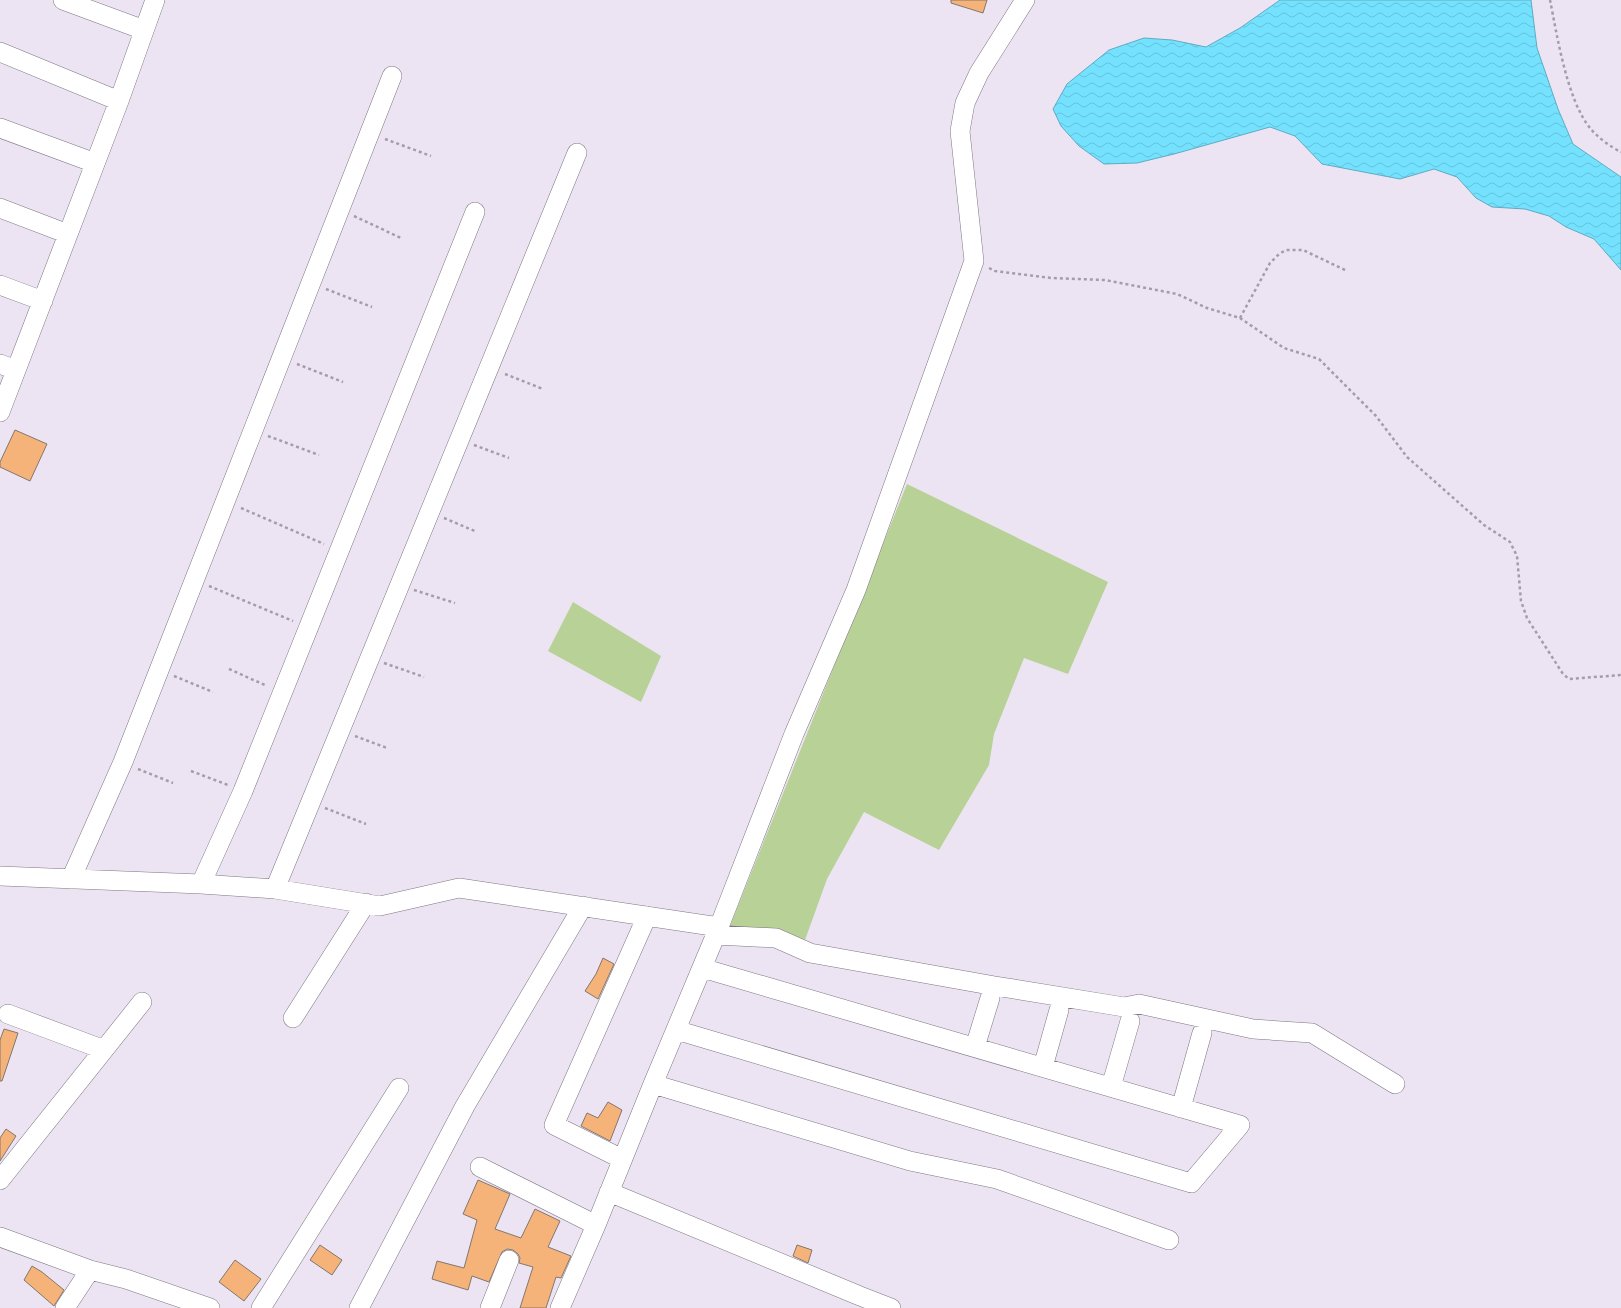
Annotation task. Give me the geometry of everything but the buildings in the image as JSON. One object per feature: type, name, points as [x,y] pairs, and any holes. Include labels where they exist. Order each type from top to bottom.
[{"type":"street","points":[[63,0],[144,30]]},
{"type":"street","points":[[0,412],[8,367],[43,301],[119,101],[155,0]]},
{"type":"street","points":[[560,1308],[718,931],[794,734],[856,590],[974,261],[960,131],[965,103],[979,73],[1025,0]]},
{"type":"street","points":[[0,52],[119,101]]},
{"type":"street","points":[[71,879],[123,762],[392,76]]},
{"type":"street","points":[[0,128],[95,163]]},
{"type":"street","points":[[275,889],[312,803],[577,153]]},
{"type":"street","points":[[0,208],[68,234]]},
{"type":"street","points":[[201,884],[243,791],[475,212]]},
{"type":"street","points":[[0,285],[43,301]]},
{"type":"street","points":[[0,876],[201,884],[275,889],[380,906],[459,888],[583,906],[647,916],[718,931],[776,938],[810,953],[995,986],[1124,1007],[1139,1004],[1253,1029],[1312,1033],[1395,1084]]},
{"type":"street","points":[[293,1018],[366,904]]},
{"type":"street","points":[[359,1308],[465,1106],[583,906]]},
{"type":"street","points":[[622,1159],[554,1125],[647,916]]},
{"type":"street","points":[[676,1030],[1191,1183],[1240,1125],[702,968]]},
{"type":"street","points":[[975,1048],[990,998]]},
{"type":"street","points":[[0,1180],[102,1049],[142,1002]]},
{"type":"street","points":[[1043,1067],[1059,1010]]},
{"type":"street","points":[[8,1014],[102,1049]]},
{"type":"street","points":[[1111,1087],[1130,1021]]},
{"type":"street","points":[[1181,1108],[1202,1033]]},
{"type":"street","points":[[653,1084],[910,1160],[997,1179],[1169,1240]]},
{"type":"street","points":[[262,1308],[400,1088]]},
{"type":"street","points":[[480,1167],[596,1225]]},
{"type":"street","points":[[609,1192],[891,1308]]},
{"type":"street","points":[[0,1237],[90,1270],[126,1279],[210,1308]]},
{"type":"street","points":[[490,1308],[509,1260]]},
{"type":"street","points":[[65,1308],[90,1270]]},
{"type":"path","points":[[1550,0],[1562,55],[1576,104],[1590,128],[1616,150],[1621,152]]},
{"type":"path","points":[[370,133],[431,156]]},
{"type":"path","points":[[340,209],[401,238]]},
{"type":"path","points":[[1240,318],[1270,263],[1279,254],[1286,250],[1303,250],[1345,270]]},
{"type":"path","points":[[974,261],[995,271],[1051,278],[1105,280],[1177,294],[1207,308],[1240,318],[1284,348],[1319,359],[1376,416],[1406,457],[1484,525],[1510,542],[1517,556],[1521,601],[1526,618],[1563,674],[1569,679],[1621,676]]},
{"type":"path","points":[[310,283],[372,307]]},
{"type":"path","points":[[281,358],[343,382]]},
{"type":"path","points":[[489,368],[543,389]]},
{"type":"path","points":[[253,430],[319,455]]},
{"type":"path","points":[[460,439],[509,458]]},
{"type":"path","points":[[225,501],[339,551]]},
{"type":"path","points":[[430,513],[477,532]]},
{"type":"path","points":[[194,580],[309,628]]},
{"type":"path","points":[[401,585],[455,603]]},
{"type":"path","points":[[371,658],[424,677]]},
{"type":"path","points":[[229,669],[282,693]]},
{"type":"path","points":[[159,670],[213,692]]},
{"type":"path","points":[[341,730],[387,748]]},
{"type":"path","points":[[123,762],[173,783]]},
{"type":"path","points":[[191,771],[243,791]]},
{"type":"path","points":[[312,803],[366,824]]},
{"type":"green space","points":[[907,484],[1108,582],[1068,674],[1024,658],[994,734],[989,765],[939,850],[864,812],[827,879],[805,940],[771,930],[730,926]]},
{"type":"green space","points":[[573,602],[661,656],[641,702],[548,651]]},
{"type":"water","points":[[1280,0],[1531,0],[1537,48],[1558,109],[1573,144],[1621,177],[1621,270],[1594,239],[1566,227],[1549,216],[1525,209],[1492,207],[1476,198],[1457,177],[1434,169],[1400,179],[1322,164],[1295,136],[1270,127],[1137,163],[1104,164],[1079,146],[1061,126],[1053,109],[1067,84],[1109,50],[1144,38],[1172,40],[1206,47],[1240,28]]}]
